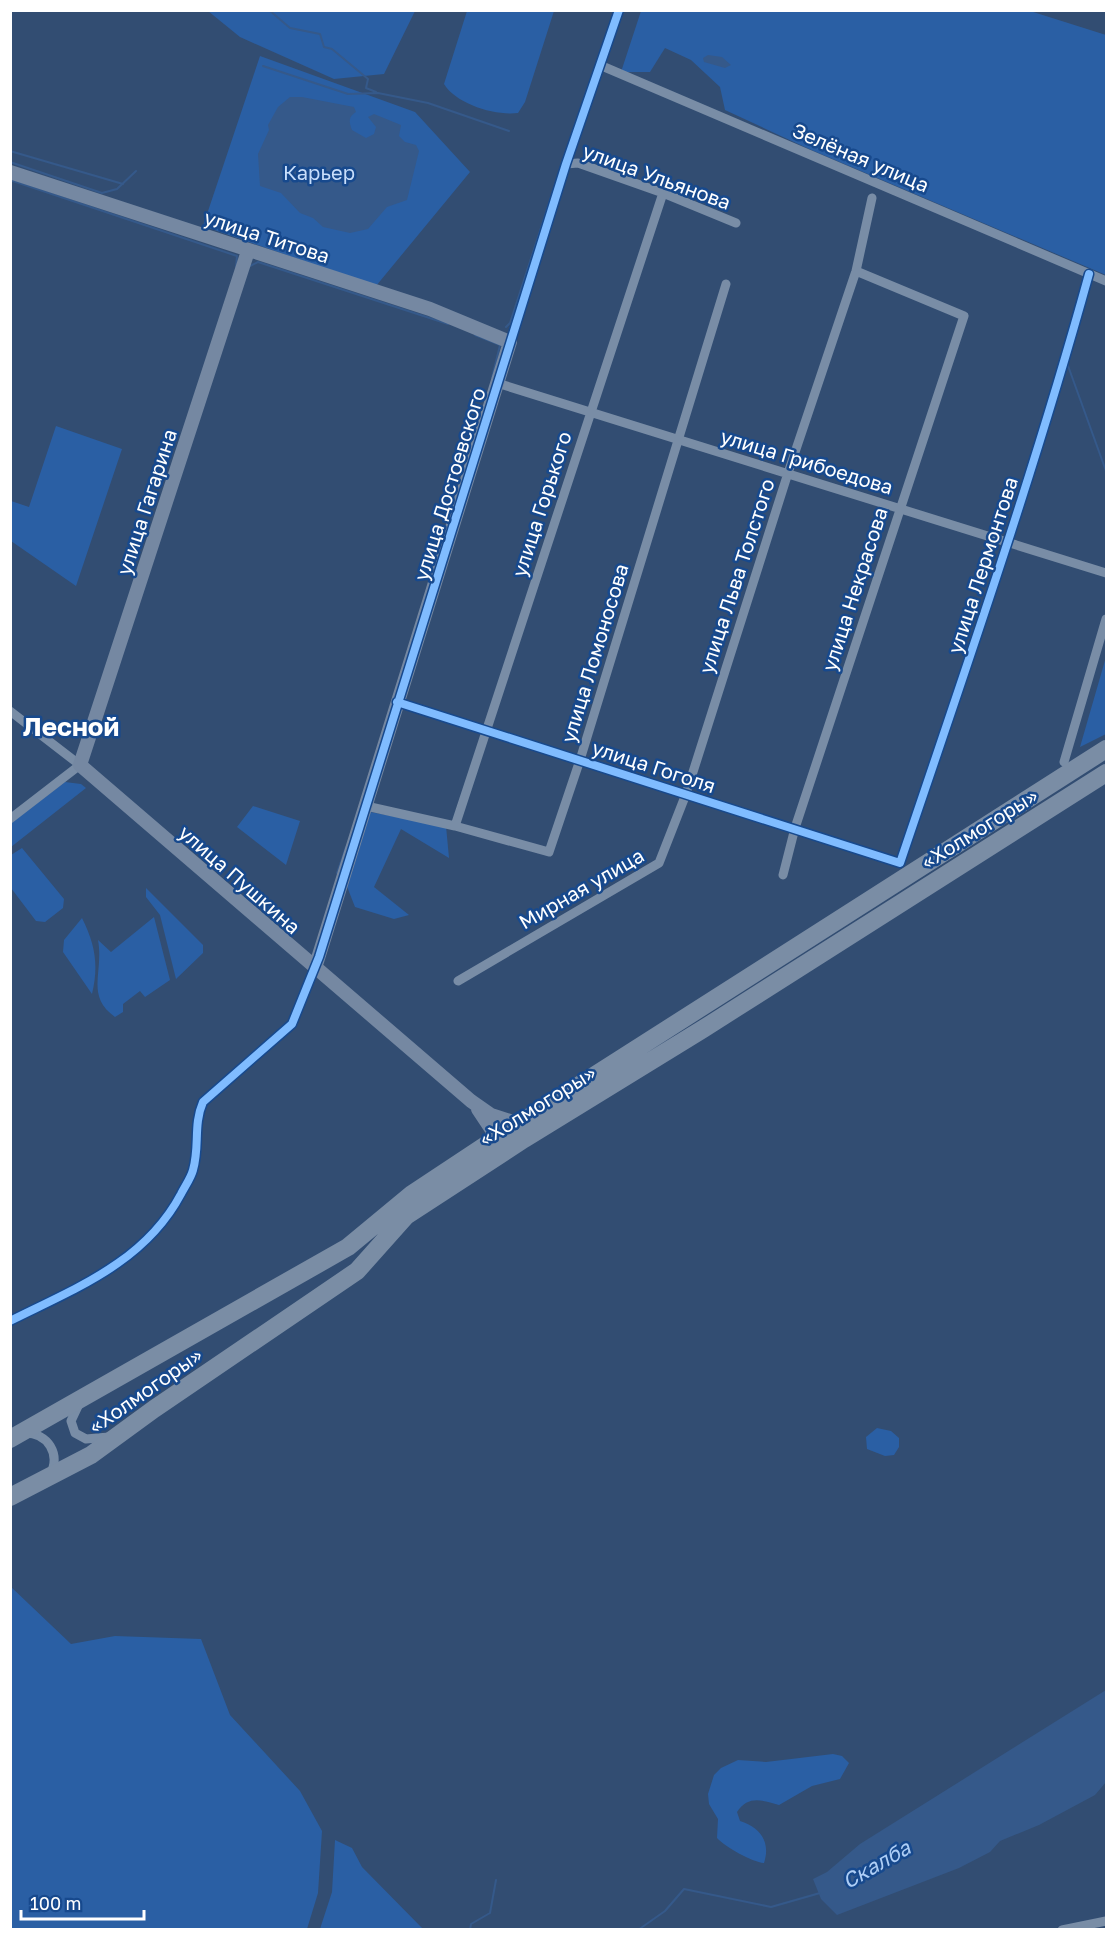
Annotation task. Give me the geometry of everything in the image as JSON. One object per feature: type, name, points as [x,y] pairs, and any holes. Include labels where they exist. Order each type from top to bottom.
[{"type":"highway","name":"«Холмогоры»","points":[[13,1438],[348,1247],[412,1194],[492,1141],[1107,749]]},
{"type":"highway","name":"«Холмогоры»","points":[[10,1497],[91,1455],[357,1271],[406,1216],[1107,773]]},
{"type":"street","name":"улица Достоевского","points":[[315,968],[566,164],[602,66],[619,10]]},
{"type":"street","name":"Зелёная улица","points":[[602,66],[1107,281]]},
{"type":"street","name":"улица Ульянова","points":[[566,164],[578,163],[663,193],[736,223]]},
{"type":"street","name":"улица Титова","points":[[10,172],[430,309],[510,342]]},
{"type":"street","name":"улица Горького","points":[[455,826],[663,193]]},
{"type":"street","name":"улица Льва Толстого","points":[[686,794],[788,473],[856,271],[872,198]]},
{"type":"street","name":"улица Гагарина","points":[[80,765],[248,251]]},
{"type":"street","name":"улица Некрасова","points":[[783,875],[795,828],[963,316],[856,271]]},
{"type":"street","name":"улица Лермонтова","points":[[900,863],[1008,542],[1065,362],[1089,274]]},
{"type":"street","name":"улица Ломоносова","points":[[366,806],[455,826],[549,852],[580,760],[726,284]]},
{"type":"street","name":"улица Грибоедова","points":[[497,383],[1107,573]]},
{"type":"street","points":[[1064,762],[1107,619]]},
{"type":"street","name":"улица Гоголя","points":[[397,702],[900,863]]},
{"type":"street","name":"улица Пушкина","points":[[10,711],[80,765],[471,1101]]},
{"type":"street","points":[[10,819],[80,765]]},
{"type":"street","name":"Мирная улица","points":[[458,981],[659,863],[686,794]]},
{"type":"street","points":[[10,1321],[91,1282],[151,1238],[174,1207],[193,1170],[197,1118],[204,1102],[292,1024],[315,968]]},
{"type":"street","points":[[471,1101],[491,1115],[519,1124]]},
{"type":"street","points":[[471,1101],[492,1130],[492,1141]]},
{"type":"street","points":[[90,1394],[72,1414],[71,1421],[75,1433],[94,1440],[118,1435]]},
{"type":"street","points":[[13,1438],[32,1433],[43,1437],[51,1446],[55,1463],[51,1474],[42,1482]]},
{"type":"street","points":[[1062,1929],[1107,1921]]},
{"type":"green space","points":[[208,11],[415,11],[384,74],[334,79],[240,37]]},
{"type":"green space","points":[[467,11],[554,11],[525,102],[518,113],[498,113],[477,107],[457,97],[444,84]]},
{"type":"green space","points":[[641,11],[1030,11],[1106,35],[1106,275],[809,149],[725,110],[720,87],[691,60],[665,48],[650,72],[621,72]]},
{"type":"green space","name":"Карьер","points":[[260,56],[415,112],[470,172],[376,286],[203,226]]},
{"type":"green space","points":[[56,426],[122,449],[76,586],[11,541],[11,501],[29,507]]},
{"type":"green space","points":[[1106,657],[1106,734],[1080,747]]},
{"type":"green space","points":[[65,782],[81,784],[86,788],[11,847],[11,823]]},
{"type":"green space","points":[[253,806],[300,821],[286,865],[237,827]]},
{"type":"green space","points":[[370,812],[446,826],[449,858],[401,829],[374,887],[409,915],[394,919],[355,907],[346,884]]},
{"type":"green space","points":[[22,848],[64,899],[63,908],[45,922],[36,921],[11,888],[11,855]]},
{"type":"green space","points":[[146,888],[203,945],[203,953],[176,979],[160,915],[146,897]]},
{"type":"green space","points":[[154,917],[170,980],[145,997],[140,991],[123,1004],[123,1012],[115,1017],[106,1009],[98,992],[98,940],[111,952]]},
{"type":"green space","points":[[82,918],[94,955],[95,974],[92,994],[63,952],[64,940]]},
{"type":"green space","points":[[877,1428],[891,1431],[899,1438],[899,1447],[894,1455],[885,1456],[867,1449],[866,1437]]},
{"type":"green space","points":[[10,1586],[71,1644],[115,1636],[201,1639],[230,1715],[300,1791],[322,1831],[318,1893],[307,1929],[11,1929]]},
{"type":"green space","points":[[833,1754],[842,1756],[849,1763],[840,1779],[812,1786],[779,1805],[751,1801],[737,1812],[740,1821],[753,1827],[762,1836],[766,1848],[764,1863],[739,1854],[717,1838],[718,1819],[709,1804],[708,1794],[714,1775],[721,1768],[738,1760],[766,1762]]},
{"type":"green space","points":[[335,1840],[352,1848],[362,1867],[423,1929],[320,1929],[332,1892]]},
{"type":"water","points":[[708,55],[722,57],[731,65],[725,68],[704,62],[703,58]]},
{"type":"water","points":[[290,97],[302,97],[354,107],[356,112],[350,120],[350,125],[352,130],[366,138],[374,134],[376,127],[368,117],[374,114],[401,125],[399,136],[405,142],[416,145],[419,151],[407,200],[387,207],[368,229],[350,233],[323,227],[313,218],[300,213],[281,193],[260,186],[258,154],[269,130],[268,125],[278,107]]},
{"type":"water","points":[[1106,1690],[1106,1782],[1095,1795],[1039,1825],[1000,1841],[990,1852],[959,1868],[837,1915],[821,1899],[813,1879],[827,1872],[860,1844]]},
{"type":"waterway","points":[[269,10],[290,28],[320,34],[324,47],[332,49],[368,79],[366,88],[376,92]]},
{"type":"waterway","points":[[263,66],[348,94],[378,93],[428,103],[509,131]]},
{"type":"waterway","points":[[10,151],[123,184]]},
{"type":"waterway","points":[[10,162],[102,193],[117,189],[136,171]]},
{"type":"waterway","points":[[10,180],[237,256],[236,267]]},
{"type":"waterway","points":[[506,327],[510,323],[553,191]]},
{"type":"waterway","points":[[250,266],[258,262],[448,324]]},
{"type":"waterway","points":[[475,335],[500,345],[492,378]]},
{"type":"waterway","points":[[1067,363],[1106,471]]},
{"type":"waterway","points":[[337,873],[346,847]]},
{"type":"waterway","points":[[470,1930],[471,1924],[490,1913],[496,1880]]},
{"type":"waterway","name":"Скалба","points":[[638,1930],[665,1911],[684,1889],[771,1907],[820,1893]]},
{"type":"cycle path","points":[[10,1321],[107,1271],[148,1238],[166,1218],[192,1173],[198,1119],[203,1102],[292,1024],[319,957],[566,164],[619,10]]},
{"type":"cycle path","points":[[397,702],[900,863],[1046,423],[1089,274]]},
{"type":"district","name":"Лесной","points":[[71,726]]}]
